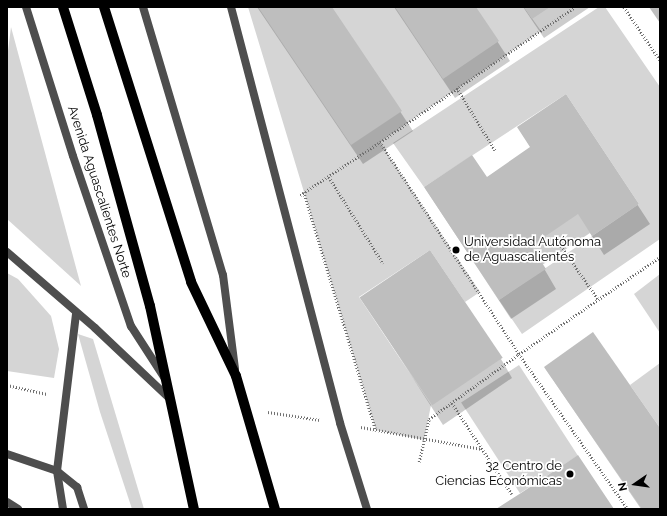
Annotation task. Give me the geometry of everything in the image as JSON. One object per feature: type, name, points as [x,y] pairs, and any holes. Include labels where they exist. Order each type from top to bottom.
[{"type":"main road","name":"Avenida Aguascalientes Norte","points":[[63,7],[97,115],[150,306],[168,397],[194,509]]},
{"type":"main road","points":[[104,7],[191,282],[236,376],[275,509]]},
{"type":"street","name":"Avenida Aguascalientes Norte","points":[[26,7],[72,156],[130,326],[164,377]]},
{"type":"street","points":[[143,7],[223,275],[236,376]]},
{"type":"street","points":[[231,7],[340,423],[367,509]]},
{"type":"street","points":[[7,252],[76,314],[95,328],[168,397]]},
{"type":"street","points":[[63,509],[57,471],[76,314]]},
{"type":"street","points":[[7,454],[57,471],[77,487],[84,509]]},
{"type":"street","points":[[7,502],[18,509]]},
{"type":"path","points":[[283,206],[380,142],[575,7]]},
{"type":"path","points":[[624,7],[660,60]]},
{"type":"path","points":[[457,88],[495,150]]},
{"type":"path","points":[[380,142],[520,354],[628,509]]},
{"type":"path","points":[[329,176],[383,263]]},
{"type":"path","points":[[304,192],[376,430]]},
{"type":"path","points":[[561,246],[598,299]]},
{"type":"path","points":[[420,462],[429,419],[598,299],[660,257]]},
{"type":"path","points":[[7,385],[50,394]]},
{"type":"path","points":[[452,403],[512,494]]},
{"type":"path","points":[[424,440],[482,449]]},
{"type":"shaded area","points":[[248,7],[524,7],[541,31],[380,142],[480,292],[465,302],[430,250],[359,297],[431,405],[424,440],[376,430]]},
{"type":"shaded area","points":[[599,7],[605,7],[660,87],[660,239],[522,334],[499,300],[639,204],[566,94],[424,187],[393,143]]},
{"type":"shaded area","points":[[11,27],[81,286],[7,219],[7,59]]},
{"type":"shaded area","points":[[7,273],[18,279],[51,316],[59,349],[54,378],[7,371]]},
{"type":"shaded area","points":[[660,274],[660,333],[634,294]]},
{"type":"shaded area","points":[[78,334],[93,339],[144,509],[132,509],[100,412]]},
{"type":"shaded area","points":[[660,363],[660,428],[630,385]]},
{"type":"shaded area","points":[[519,365],[578,456],[520,493],[461,403]]},
{"type":"building","points":[[258,7],[332,7],[402,111],[351,145]]},
{"type":"building","points":[[395,7],[476,7],[499,41],[443,79]]},
{"type":"building","points":[[524,7],[550,7],[532,19]]},
{"type":"building","points":[[649,7],[660,7],[660,23]]},
{"type":"building","points":[[566,94],[639,204],[592,236],[578,214],[531,246],[546,269],[499,300],[424,187],[472,155],[487,177],[530,147],[517,127]]},
{"type":"building","points":[[430,250],[503,358],[432,405],[360,298]]},
{"type":"building","points":[[593,332],[660,428],[660,509],[642,509],[544,367]]},
{"type":"building","name":"32 Centro de Ciencias Económicas","points":[[578,455],[614,509],[496,509],[521,493]]},
{"type":"place","name":"Universidad Autónoma de Aguascalientes","points":[[456,250]]},
{"type":"place","name":"32 Centro de Ciencias Económicas","points":[[570,474]]}]
